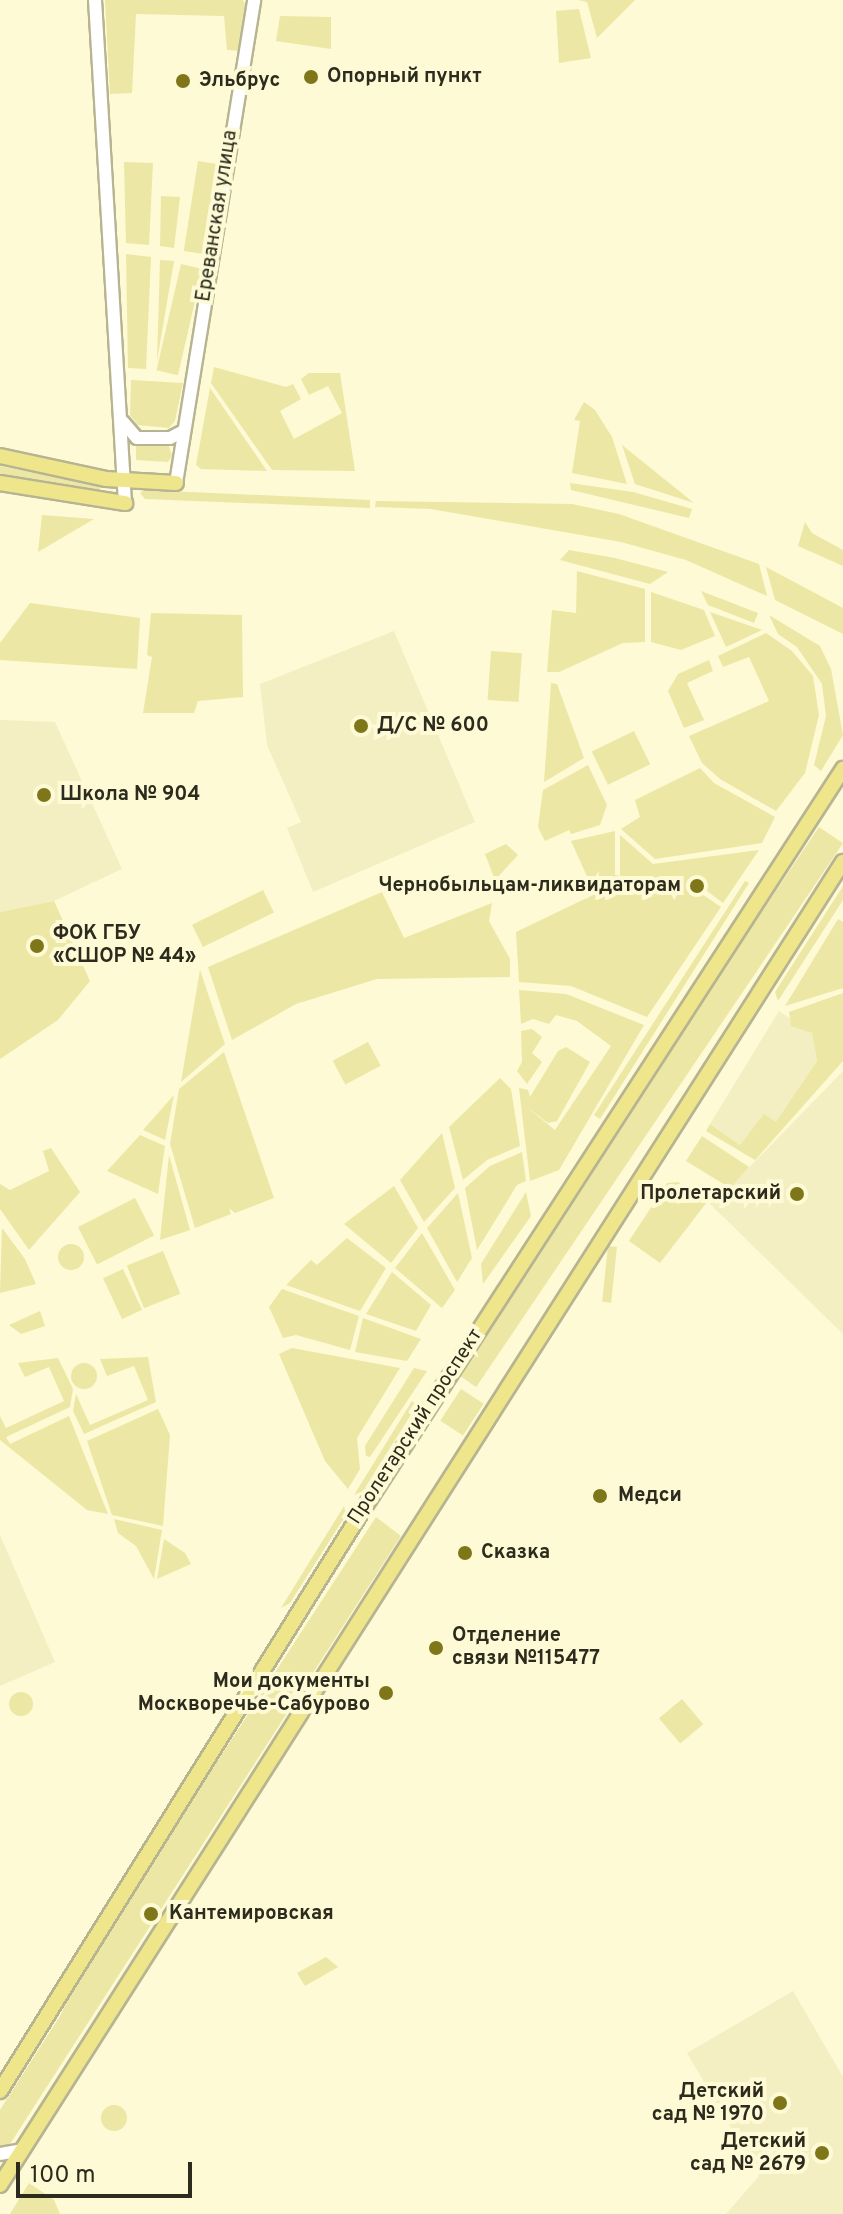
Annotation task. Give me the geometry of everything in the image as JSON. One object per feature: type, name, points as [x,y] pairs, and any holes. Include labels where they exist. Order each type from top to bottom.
[{"type":"main road","points":[[0,456],[124,480],[176,483]]},
{"type":"main road","points":[[0,483],[125,503]]},
{"type":"main road","name":"Пролетарский проспект","points":[[0,2091],[364,1508],[843,769]]},
{"type":"main road","points":[[0,2185],[843,862]]},
{"type":"street","points":[[95,0],[123,422],[125,503]]},
{"type":"street","name":"Ереванская улица","points":[[176,483],[254,0]]},
{"type":"street","points":[[123,422],[137,438],[170,438],[182,432]]},
{"type":"street","points":[[0,2154],[22,2150]]},
{"type":"shaded area","points":[[105,0],[243,0],[248,11],[241,51],[227,50],[224,16],[136,14],[132,93],[110,94]]},
{"type":"shaded area","points":[[578,0],[635,0],[597,38],[587,2]]},
{"type":"shaded area","points":[[579,9],[591,58],[559,63],[556,11]]},
{"type":"shaded area","points":[[280,16],[331,17],[331,49],[276,41]]},
{"type":"shaded area","points":[[198,161],[217,164],[203,254],[184,251]]},
{"type":"shaded area","points":[[124,162],[153,163],[149,245],[126,243]]},
{"type":"shaded area","points":[[161,196],[180,197],[174,248],[160,246]]},
{"type":"shaded area","points":[[126,254],[151,257],[146,369],[128,368]]},
{"type":"shaded area","points":[[160,260],[174,261],[157,361]]},
{"type":"shaded area","points":[[181,264],[202,269],[178,375],[156,370]]},
{"type":"shaded area","points":[[214,367],[286,387],[293,384],[301,399],[280,411],[294,439],[342,413],[328,386],[309,395],[301,379],[309,373],[340,373],[355,471],[272,470],[211,383]]},
{"type":"shaded area","points":[[131,380],[183,383],[175,421],[169,428],[138,425],[130,415]]},
{"type":"shaded area","points":[[210,388],[267,471],[201,469],[196,465]]},
{"type":"shaded area","points":[[584,402],[595,410],[612,437],[627,484],[572,473],[580,421],[574,420]]},
{"type":"shaded area","points":[[136,443],[168,443],[172,456],[168,462],[136,460]]},
{"type":"shaded area","points":[[622,445],[694,503],[635,484]]},
{"type":"shaded area","points":[[0,466],[100,486],[100,494],[0,476]]},
{"type":"shaded area","points":[[570,483],[633,492],[692,509],[689,518],[571,490]]},
{"type":"shaded area","points":[[145,490],[370,500],[370,508],[145,499],[140,493]]},
{"type":"shaded area","points":[[376,501],[572,504],[619,514],[759,564],[767,596],[686,560],[621,542],[431,509],[375,507]]},
{"type":"shaded area","points":[[42,515],[94,519],[38,552]]},
{"type":"shaded area","points":[[805,522],[812,533],[843,550],[843,566],[798,546]]},
{"type":"shaded area","points":[[569,550],[668,572],[650,584],[560,560]]},
{"type":"shaded area","points":[[766,567],[843,608],[843,634],[775,600]]},
{"type":"shaded area","points":[[577,571],[645,589],[645,642],[623,643],[559,672],[547,672],[552,610],[576,613]]},
{"type":"shaded area","points":[[701,591],[758,613],[754,623],[708,605]]},
{"type":"shaded area","points":[[651,592],[704,610],[715,636],[681,650],[651,642]]},
{"type":"shaded area","points":[[30,603],[140,618],[137,669],[0,660],[0,643]]},
{"type":"shaded area","points":[[710,612],[762,630],[726,647]]},
{"type":"shaded area","points":[[151,613],[242,615],[243,697],[198,701],[194,713],[143,713],[152,657],[147,655]]},
{"type":"shaded area","points":[[769,615],[820,646],[831,669],[843,735],[821,771],[814,765],[826,716],[822,684],[797,647],[778,634]]},
{"type":"shaded area","points":[[394,631],[475,822],[313,892],[287,828],[301,822],[267,745],[260,684]]},
{"type":"shaded area","points":[[766,633],[792,651],[813,676],[819,715],[805,773],[776,811],[720,779],[702,763],[689,736],[769,701],[749,657],[723,667],[718,656]]},
{"type":"shaded area","points":[[491,651],[522,653],[519,702],[488,700]]},
{"type":"shaded area","points":[[709,660],[713,671],[687,683],[704,720],[684,728],[668,691],[678,674]]},
{"type":"shaded area","points":[[551,683],[557,684],[584,758],[544,782]]},
{"type":"shaded area","name":"Школа № 904","points":[[0,720],[55,722],[122,869],[54,901],[0,912]]},
{"type":"shaded area","points":[[634,731],[650,764],[608,785],[592,752]]},
{"type":"shaded area","points":[[588,765],[607,805],[600,825],[571,834],[569,830],[545,841],[538,827],[543,790]]},
{"type":"shaded area","points":[[700,768],[714,783],[775,817],[762,843],[655,859],[621,829],[640,817],[635,800]]},
{"type":"shaded area","points":[[819,827],[843,843],[476,1387],[452,1371]]},
{"type":"shaded area","points":[[615,831],[615,875],[620,876],[620,835],[653,864],[759,850],[723,903],[699,885],[696,890],[721,907],[647,1017],[571,986],[519,982],[516,932],[595,894],[571,841]]},
{"type":"shaded area","points":[[506,844],[518,855],[495,880],[485,854]]},
{"type":"shaded area","points":[[745,881],[749,883],[600,1119],[594,1115]]},
{"type":"shaded area","points":[[843,886],[843,900],[778,1001],[775,992]]},
{"type":"shaded area","points":[[263,890],[274,912],[203,947],[192,925]]},
{"type":"shaded area","points":[[382,892],[404,938],[492,903],[489,921],[510,959],[510,977],[377,979],[296,1004],[232,1040],[208,967]]},
{"type":"shaded area","name":"ФОК ГБУ «СШОР № 44»","points":[[54,901],[90,981],[58,1020],[0,1059],[0,912]]},
{"type":"shaded area","points":[[838,919],[843,922],[843,988],[785,1006]]},
{"type":"shaded area","points":[[200,970],[225,1044],[181,1082]]},
{"type":"shaded area","points":[[519,990],[566,994],[644,1025],[559,1170],[530,1181],[519,1088],[528,1090],[530,1097],[558,1051],[566,1047],[590,1062],[557,1121],[548,1123],[524,1105],[555,1130],[611,1046],[577,1021],[556,1015],[549,1024],[533,1019],[521,1024]]},
{"type":"shaded area","points":[[843,993],[843,1061],[755,1160],[706,1131],[710,1124],[740,1145],[764,1114],[776,1122],[817,1061],[812,1033],[791,1026],[789,1012]]},
{"type":"shaded area","points":[[779,1011],[812,1033],[817,1061],[776,1123],[740,1145],[710,1124]]},
{"type":"shaded area","points":[[532,1029],[542,1037],[532,1053],[542,1062],[527,1084],[517,1071],[522,1062],[521,1031]]},
{"type":"shaded area","points":[[368,1042],[381,1066],[345,1085],[333,1061]]},
{"type":"shaded area","points":[[224,1052],[274,1198],[235,1213],[229,1208],[231,1214],[195,1228],[170,1144],[179,1089]]},
{"type":"shaded area","name":"Пролетарский","points":[[843,1071],[843,1334],[708,1202],[720,1186],[730,1187]]},
{"type":"shaded area","points":[[500,1078],[511,1089],[520,1146],[487,1160],[463,1180],[449,1127]]},
{"type":"shaded area","points":[[174,1095],[165,1140],[143,1130]]},
{"type":"shaded area","points":[[442,1133],[455,1188],[424,1222],[400,1180]]},
{"type":"shaded area","points":[[140,1135],[165,1146],[158,1194],[107,1171]]},
{"type":"shaded area","points":[[702,1136],[749,1167],[730,1188],[686,1161]]},
{"type":"shaded area","points":[[51,1148],[80,1192],[29,1250],[0,1209],[0,1184],[10,1190],[49,1171],[43,1151]]},
{"type":"shaded area","points":[[522,1152],[526,1181],[517,1185],[477,1250],[465,1188],[490,1166]]},
{"type":"shaded area","points":[[169,1155],[190,1230],[160,1240]]},
{"type":"shaded area","points":[[678,1182],[707,1202],[660,1263],[629,1241],[667,1183]]},
{"type":"shaded area","points":[[394,1186],[418,1228],[391,1263],[344,1224]]},
{"type":"shaded area","points":[[526,1192],[531,1216],[483,1284],[481,1264]]},
{"type":"shaded area","points":[[458,1193],[472,1258],[457,1282],[427,1228]]},
{"type":"shaded area","points":[[135,1198],[154,1235],[97,1264],[78,1227]]},
{"type":"shaded area","points":[[2,1228],[25,1259],[36,1284],[0,1293]]},
{"type":"shaded area","points":[[422,1233],[455,1290],[442,1308],[395,1268]]},
{"type":"shaded area","points":[[347,1238],[386,1268],[360,1311],[286,1285],[311,1260],[317,1265]]},
{"type":"shaded area","points":[[71,1244],[80,1248],[84,1257],[80,1266],[71,1270],[62,1266],[58,1257],[62,1248]]},
{"type":"shaded area","points":[[608,1246],[617,1247],[611,1303],[602,1302]]},
{"type":"shaded area","points":[[163,1251],[180,1294],[144,1308],[127,1266]]},
{"type":"shaded area","points":[[123,1269],[142,1310],[122,1319],[103,1278]]},
{"type":"shaded area","points":[[392,1272],[431,1305],[416,1331],[366,1314]]},
{"type":"shaded area","points":[[282,1289],[359,1316],[350,1350],[296,1335],[283,1338],[269,1307]]},
{"type":"shaded area","points":[[40,1311],[45,1326],[21,1334],[9,1325]]},
{"type":"shaded area","points":[[363,1318],[421,1339],[407,1361],[355,1352]]},
{"type":"shaded area","points":[[292,1348],[400,1368],[357,1438],[360,1469],[348,1489],[325,1461],[279,1354]]},
{"type":"shaded area","points":[[148,1357],[156,1402],[84,1434],[73,1411],[76,1394],[90,1425],[148,1400],[134,1366],[107,1376],[100,1359]]},
{"type":"shaded area","points":[[58,1358],[73,1389],[70,1407],[6,1437],[10,1444],[69,1416],[108,1514],[87,1510],[0,1440],[0,1416],[6,1428],[64,1401],[49,1367],[25,1377],[18,1363]]},
{"type":"shaded area","points":[[84,1363],[93,1367],[97,1376],[93,1385],[84,1389],[75,1385],[71,1376],[75,1367]]},
{"type":"shaded area","points":[[414,1368],[427,1371],[370,1457],[366,1456],[365,1446]]},
{"type":"shaded area","points":[[461,1389],[484,1404],[463,1436],[440,1421]]},
{"type":"shaded area","points":[[412,1401],[417,1405],[363,1491],[354,1495]]},
{"type":"shaded area","points":[[158,1409],[170,1435],[163,1526],[112,1515],[87,1441]]},
{"type":"shaded area","points":[[344,1506],[346,1515],[290,1603],[281,1608]]},
{"type":"shaded area","points":[[376,1517],[401,1536],[10,2144],[0,2148],[0,2110],[60,2016],[82,1970]]},
{"type":"shaded area","points":[[114,1519],[162,1530],[154,1579],[136,1546],[118,1533]]},
{"type":"shaded area","points":[[0,1535],[55,1662],[0,1686]]},
{"type":"shaded area","points":[[164,1539],[185,1553],[191,1564],[157,1579]]},
{"type":"shaded area","points":[[21,1692],[30,1695],[33,1704],[30,1713],[21,1716],[12,1713],[9,1704],[12,1695]]},
{"type":"shaded area","points":[[682,1699],[703,1724],[680,1744],[659,1718]]},
{"type":"shaded area","points":[[326,1957],[338,1967],[305,1986],[297,1973]]},
{"type":"shaded area","name":"Детский сад № 1970","points":[[793,1991],[843,2077],[843,2214],[726,2214],[759,2176],[687,2053]]},
{"type":"shaded area","points":[[114,2105],[123,2109],[127,2118],[123,2127],[114,2131],[105,2127],[101,2118],[105,2109]]},
{"type":"shaded area","points":[[29,2183],[54,2200],[60,2214],[10,2214]]},
{"type":"place","name":"Опорный пункт","points":[[311,77]]},
{"type":"place","name":"Эльбрус","points":[[183,81]]},
{"type":"place","name":"Д/C № 600","points":[[361,726]]},
{"type":"place","name":"Школа № 904","points":[[44,795]]},
{"type":"place","name":"Чернобыльцам-ликвидаторам","points":[[697,886]]},
{"type":"place","name":"ФОК ГБУ «СШОР № 44»","points":[[37,946]]},
{"type":"place","name":"Пролетарский","points":[[797,1194]]},
{"type":"place","name":"Медси","points":[[600,1496]]},
{"type":"place","name":"Сказка","points":[[465,1553]]},
{"type":"place","name":"Отделение связи №115477","points":[[436,1648]]},
{"type":"place","name":"Мои документы Москворечье-Сабурово","points":[[386,1693]]},
{"type":"place","name":"Кантемировская","points":[[151,1914]]},
{"type":"place","name":"Детский сад № 1970","points":[[780,2103]]},
{"type":"place","name":"Детский сад № 2679","points":[[822,2153]]}]
